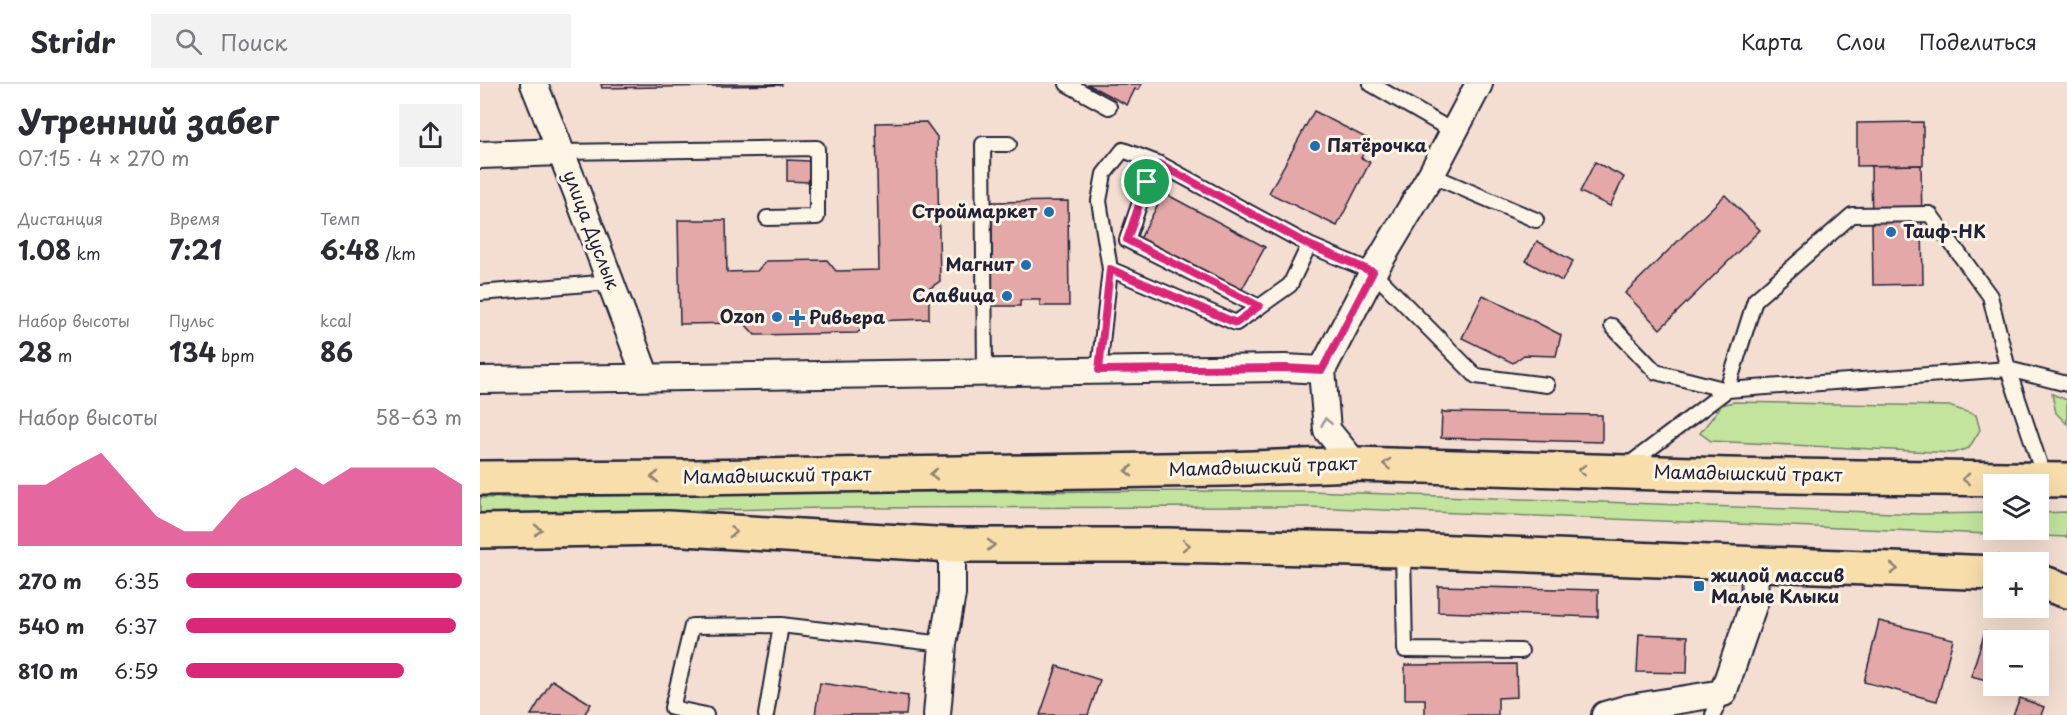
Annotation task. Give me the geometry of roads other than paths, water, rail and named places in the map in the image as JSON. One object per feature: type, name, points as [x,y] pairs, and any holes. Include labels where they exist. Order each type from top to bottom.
[{"type":"main road","name":"Мамадышский тракт","points":[[480,478],[1215,470],[1355,464],[1727,475],[2060,476]]},
{"type":"main road","points":[[480,531],[668,528],[952,545],[1167,545],[1404,549],[1983,573]]},
{"type":"main road","points":[[2049,575],[2067,575]]},
{"type":"main road","points":[[2049,585],[2067,591]]},
{"type":"street","name":"улица Дуслык","points":[[534,84],[646,377]]},
{"type":"street","points":[[1355,464],[1327,430],[1322,370],[1373,272],[1431,175],[1479,84]]},
{"type":"street","points":[[480,155],[561,152]]},
{"type":"street","points":[[480,380],[1099,370],[1285,368],[1322,370]]},
{"type":"street","points":[[937,715],[943,644],[952,594],[952,545]]},
{"type":"street","points":[[1605,715],[1629,708],[1718,704],[1755,600],[1754,564]]},
{"type":"lane","points":[[1068,84],[1109,106]]},
{"type":"lane","points":[[1371,84],[1454,132]]},
{"type":"lane","points":[[985,372],[983,144],[1009,144]]},
{"type":"lane","points":[[561,152],[817,148],[818,217],[767,219]]},
{"type":"lane","points":[[1099,370],[1110,269],[1099,201],[1104,174],[1123,150],[1160,164],[1309,245],[1373,272],[1476,376],[1547,385]]},
{"type":"lane","points":[[1160,164],[1147,182],[1127,240],[1259,306]]},
{"type":"lane","points":[[1431,175],[1536,220]]},
{"type":"lane","points":[[1620,471],[1727,390],[1755,300],[1852,215],[1930,214],[1990,296],[2008,369],[2060,476]]},
{"type":"lane","points":[[1110,269],[1236,323],[1290,285],[1309,245]]},
{"type":"lane","points":[[480,293],[611,282]]},
{"type":"lane","points":[[1612,326],[1656,372],[1727,390],[2008,369],[2067,384]]},
{"type":"lane","points":[[1404,549],[1405,650],[1521,651]]},
{"type":"lane","points":[[766,715],[781,625]]},
{"type":"lane","points":[[706,715],[672,708],[692,626],[781,625],[943,644]]},
{"type":"place","name":"Пятёрочка","points":[[1315,146]]},
{"type":"place","name":"Строймаркет","points":[[1049,212]]},
{"type":"place","name":"Таиф-НК","points":[[1891,232]]},
{"type":"place","name":"Магнит","points":[[1026,265]]},
{"type":"place","name":"Славица","points":[[1007,296]]},
{"type":"place","name":"Ozon","points":[[777,317]]},
{"type":"place","name":"Ривьера","points":[[797,318]]},
{"type":"place","name":"жилой массив Малые Клыки","points":[[1699,586]]}]
